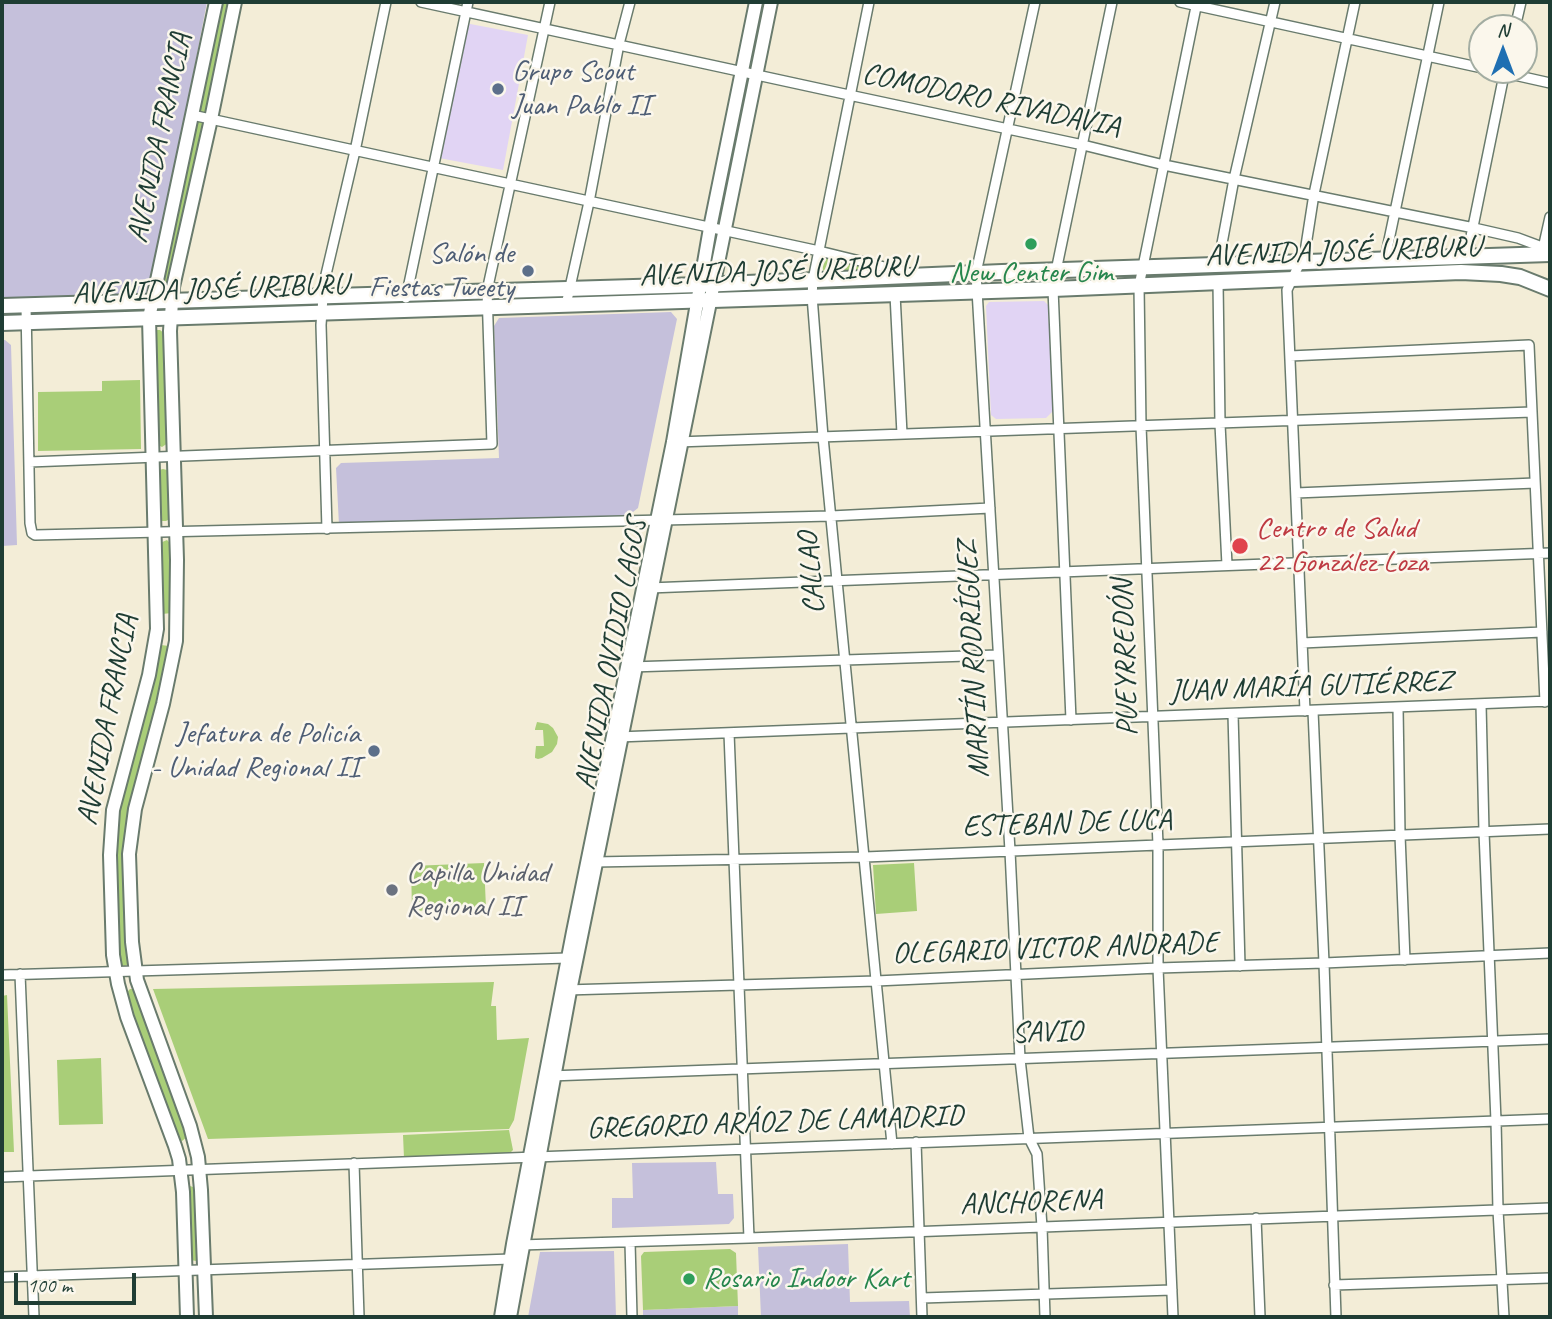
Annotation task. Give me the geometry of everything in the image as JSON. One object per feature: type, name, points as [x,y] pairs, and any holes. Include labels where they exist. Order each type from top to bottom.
[{"type":"main road","name":"AVENIDA FRANCIA","points":[[187,1317],[180,1170],[175,1146],[127,1017],[115,970],[110,879],[111,832],[113,810],[149,675],[156,638],[149,318],[216,2]]},
{"type":"main road","name":"AVENIDA FRANCIA","points":[[206,1317],[200,1170],[190,1126],[135,970],[130,841],[140,786],[163,704],[176,641],[171,300],[235,2]]},
{"type":"main road","name":"AVENIDA OVIDIO LAGOS","points":[[510,1317],[518,1245],[566,990],[677,442],[705,293],[710,228],[756,2]]},
{"type":"main road","name":"AVENIDA OVIDIO LAGOS","points":[[705,293],[724,231],[771,2]]},
{"type":"main road","name":"AVENIDA JOSÉ URIBURU","points":[[2,323],[566,305],[813,280],[1547,251]]},
{"type":"main road","name":"AVENIDA JOSÉ URIBURU","points":[[2,306],[569,289],[812,296],[1461,272],[1520,277],[1550,289]]},
{"type":"main road","name":"AVENIDA OVIDIO LAGOS","points":[[566,990],[568,958],[592,862]]},
{"type":"main road","name":"AVENIDA OVIDIO LAGOS","points":[[501,1317],[511,1259],[518,1245]]},
{"type":"street","points":[[327,529],[321,325],[324,284],[386,2]]},
{"type":"street","name":"COMODORO RIVADAVIA","points":[[421,2],[467,6],[544,28],[756,75],[1474,228],[1518,238],[1547,251]]},
{"type":"street","points":[[29,462],[492,444],[487,291],[550,2]]},
{"type":"street","points":[[566,305],[630,2]]},
{"type":"street","name":"CALLAO","points":[[869,2],[812,296],[823,437],[892,1144]]},
{"type":"street","name":"MARTÍN RODRÍGUEZ","points":[[1035,2],[976,274],[1020,1059],[1029,1138],[1037,1154],[1045,1317]]},
{"type":"street","points":[[1056,271],[1112,2]]},
{"type":"street","points":[[1180,2],[1468,65]]},
{"type":"street","points":[[1218,265],[1234,179],[1275,2]]},
{"type":"street","points":[[1336,1317],[1324,963],[1318,838],[1302,643],[1287,290],[1305,252],[1314,194],[1355,2]]},
{"type":"street","points":[[1385,259],[1439,2]]},
{"type":"street","name":"PUEYRREDÓN","points":[[1173,1317],[1158,968],[1158,845],[1141,426],[1139,286],[1196,4]]},
{"type":"street","points":[[406,310],[405,293],[467,6]]},
{"type":"street","points":[[1467,256],[1502,84]]},
{"type":"street","points":[[192,115],[921,275]]},
{"type":"street","points":[[1547,251],[1550,217]]},
{"type":"street","points":[[1218,282],[1220,424],[1227,565]]},
{"type":"street","points":[[1053,289],[1071,720]]},
{"type":"street","points":[[895,294],[902,434]]},
{"type":"street","points":[[26,306],[30,528],[32,533],[40,536],[831,516],[990,508]]},
{"type":"street","points":[[1290,356],[1529,345],[1542,632],[1548,702]]},
{"type":"street","points":[[677,442],[1532,412]]},
{"type":"street","points":[[1296,492],[1535,484]]},
{"type":"street","points":[[648,588],[1550,553]]},
{"type":"street","points":[[1302,643],[1542,632]]},
{"type":"street","points":[[631,667],[999,655]]},
{"type":"street","name":"JUAN MARÍA GUTIÉRREZ","points":[[617,737],[1548,702]]},
{"type":"street","points":[[1481,704],[1504,1317]]},
{"type":"street","points":[[1398,707],[1405,960]]},
{"type":"street","points":[[1233,714],[1240,966]]},
{"type":"street","points":[[729,733],[749,1238]]},
{"type":"street","name":"ESTEBAN DE LUCA","points":[[592,862],[865,857],[1550,829]]},
{"type":"street","name":"OLEGARIO VICTOR ANDRADE","points":[[566,990],[876,981],[1550,953]]},
{"type":"street","points":[[2,975],[568,958]]},
{"type":"street","points":[[20,974],[34,1317]]},
{"type":"street","name":"SAVIO","points":[[550,1076],[1550,1039]]},
{"type":"street","name":"GREGORIO ARÁOZ DE LAMADRID","points":[[2,1177],[1550,1119]]},
{"type":"street","points":[[916,1142],[922,1317]]},
{"type":"street","points":[[354,1163],[359,1317]]},
{"type":"street","name":"ANCHORENA","points":[[518,1245],[1550,1208]]},
{"type":"street","points":[[1256,1218],[1259,1317]]},
{"type":"street","points":[[630,1242],[632,1317]]},
{"type":"street","points":[[2,1277],[511,1259]]},
{"type":"street","points":[[1334,1285],[1550,1278]]},
{"type":"street","points":[[922,1298],[1172,1290]]},
{"type":"shaded area","points":[[2,2],[207,2],[151,294],[2,298]]},
{"type":"shaded area","points":[[465,23],[528,35],[503,170],[439,158]]},
{"type":"shaded area","points":[[1044,301],[1048,305],[1053,411],[1046,418],[996,419],[991,415],[986,306],[989,302]]},
{"type":"shaded area","points":[[671,312],[677,319],[638,508],[628,516],[339,525],[336,468],[341,463],[499,458],[494,326],[499,318]]},
{"type":"shaded area","points":[[2,340],[11,345],[17,545],[2,546]]},
{"type":"shaded area","points":[[716,1162],[718,1194],[733,1194],[734,1218],[729,1224],[612,1228],[612,1198],[633,1198],[632,1163]]},
{"type":"shaded area","points":[[848,1244],[850,1302],[909,1301],[910,1317],[761,1317],[758,1247]]},
{"type":"shaded area","points":[[614,1251],[616,1317],[528,1317],[540,1252]]},
{"type":"shaded area","points":[[738,1306],[738,1317],[643,1317],[643,1310]]},
{"type":"green space","points":[[216,2],[235,2],[171,301],[152,301]]},
{"type":"green space","points":[[832,257],[878,267],[881,272],[827,273],[823,270],[822,263]]},
{"type":"green space","points":[[156,330],[165,334],[168,443],[162,447],[156,444]]},
{"type":"green space","points":[[140,380],[141,449],[38,451],[38,392],[102,391],[102,381]]},
{"type":"green space","points":[[163,469],[169,473],[170,519],[166,521],[159,518],[159,470]]},
{"type":"green space","points":[[167,540],[172,545],[172,613],[162,614],[160,543]]},
{"type":"green space","points":[[161,645],[171,648],[135,790],[130,962],[124,966],[120,965],[116,942],[114,845],[117,817]]},
{"type":"green space","points":[[537,722],[548,724],[558,737],[552,752],[538,759],[535,758],[536,746],[544,746],[543,730],[535,730]]},
{"type":"green space","points":[[484,863],[486,908],[412,911],[411,866]]},
{"type":"green space","points":[[914,863],[917,911],[876,914],[873,865]]},
{"type":"green space","points":[[494,982],[491,1006],[496,1006],[497,1040],[529,1038],[514,1120],[509,1129],[208,1139],[153,989]]},
{"type":"green space","points":[[134,989],[187,1131],[187,1137],[182,1141],[179,1140],[125,994]]},
{"type":"green space","points":[[7,995],[14,1152],[2,1152],[2,996]]},
{"type":"green space","points":[[101,1058],[103,1124],[59,1125],[57,1060]]},
{"type":"green space","points":[[509,1130],[513,1150],[509,1154],[404,1158],[403,1135]]},
{"type":"green space","points":[[190,1186],[196,1188],[200,1258],[196,1261],[191,1260]]},
{"type":"green space","name":"Rosario Indoor Kart","points":[[730,1249],[736,1253],[738,1306],[643,1310],[641,1256],[644,1252]]},
{"type":"place","name":"Grupo Scout Juan Pablo II","points":[[498,89]]},
{"type":"place","name":"New Center Gim","points":[[1031,244]]},
{"type":"place","name":"Salón de Fiestas Tweety","points":[[528,271]]},
{"type":"place","name":"Centro de Salud 22 González Loza","points":[[1240,546]]},
{"type":"place","name":"Jefatura de Policía - Unidad Regional II","points":[[374,751]]},
{"type":"place","name":"Capilla Unidad Regional II","points":[[392,890]]},
{"type":"place","name":"Rosario Indoor Kart","points":[[689,1279]]}]
